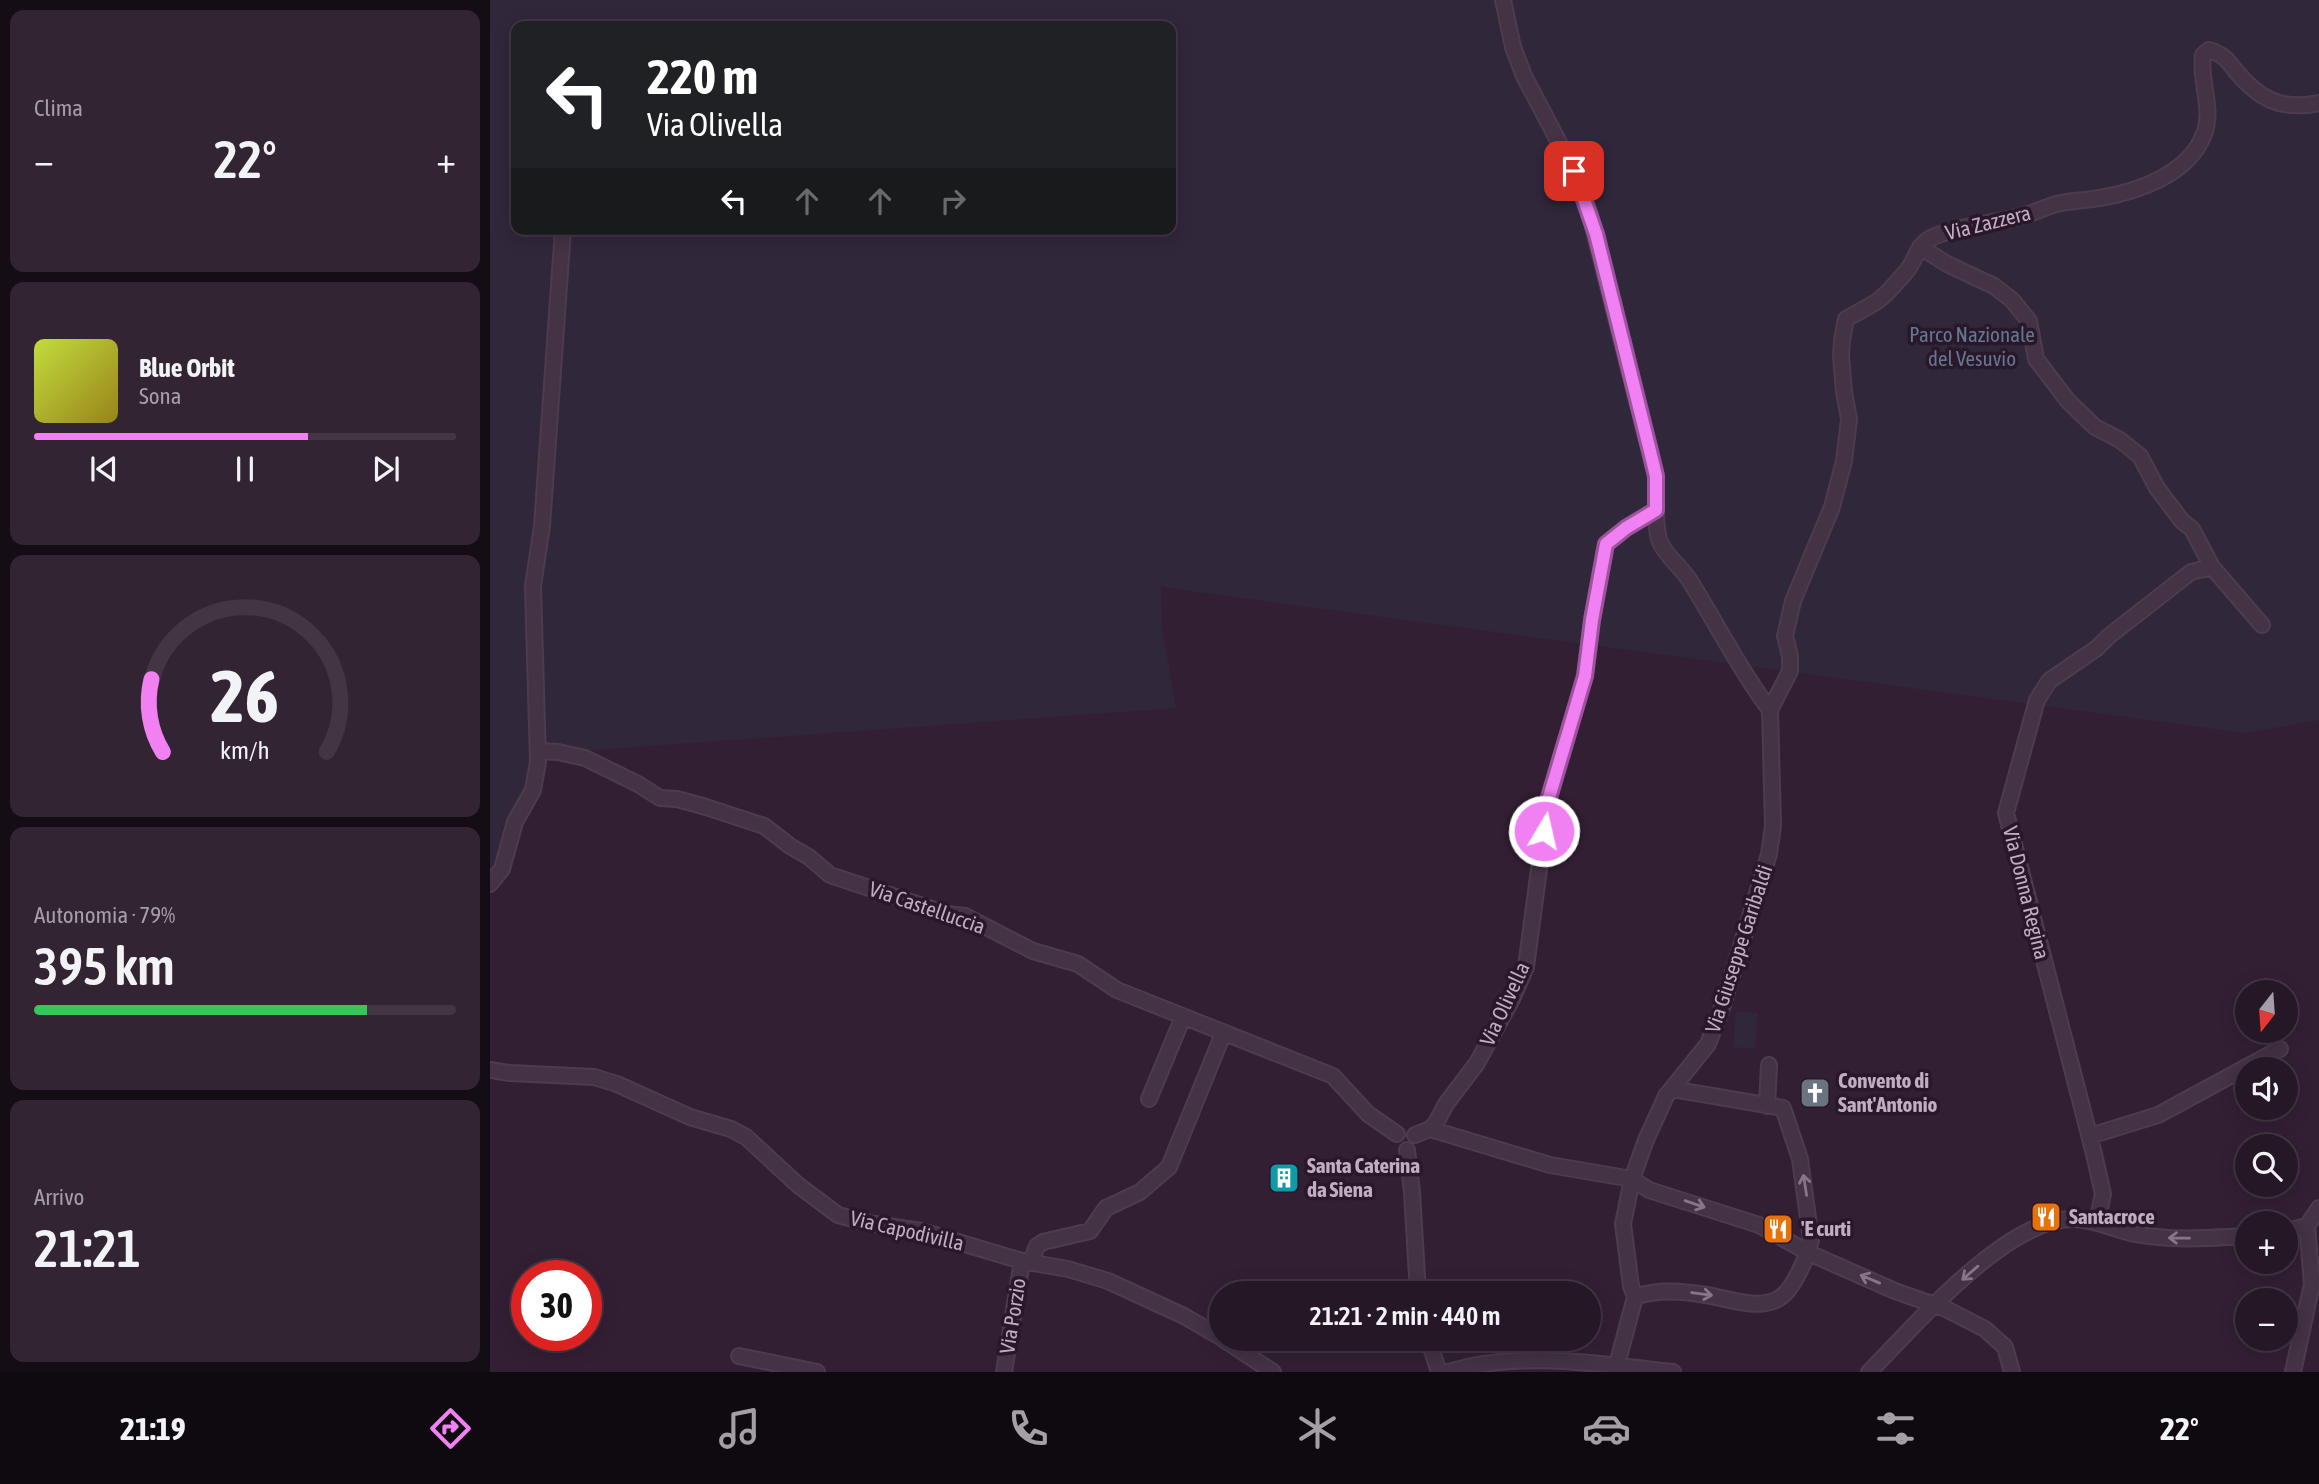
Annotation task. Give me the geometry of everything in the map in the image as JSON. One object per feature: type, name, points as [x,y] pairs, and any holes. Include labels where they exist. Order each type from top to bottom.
[{"type":"street","points":[[1503,0],[1513,47],[1524,76],[1574,171],[1590,215],[1656,476],[1656,525],[1660,543],[1687,576],[1746,679],[1770,710]]},
{"type":"street","name":"Via Zazzera","points":[[1770,710],[1790,671],[1790,656],[1785,636],[1793,601],[1832,508],[1843,461],[1849,419],[1842,356],[1846,319],[1878,300],[1907,271],[1920,247],[1930,238],[1960,228],[2021,216],[2058,203],[2101,198],[2130,191],[2161,179],[2171,172],[2189,158],[2204,133],[2208,117],[2202,64],[2203,55],[2210,50],[2221,53],[2254,92],[2274,102],[2296,106],[2319,103]]},
{"type":"street","points":[[490,884],[502,869],[515,822],[533,790],[538,751],[533,586],[542,526],[564,235]]},
{"type":"street","points":[[1920,247],[1947,264],[1994,286],[2012,300],[2029,321],[2036,359],[2068,401],[2095,427],[2120,440],[2140,456],[2164,499],[2182,522],[2192,529],[2212,567],[2262,625]]},
{"type":"street","name":"Via Olivella","points":[[1430,1129],[1477,1063],[1526,967],[1548,801],[1585,676],[1606,544],[1656,510]]},
{"type":"street","name":"Via Donna Regina","points":[[2097,1222],[2103,1194],[2006,813],[2037,700],[2043,688],[2191,572],[2212,567]]},
{"type":"street","name":"Via Giuseppe Garibaldi","points":[[1616,1369],[1635,1297],[1623,1215],[1632,1179],[1666,1097],[1708,1044],[1769,854],[1773,826],[1770,710]]},
{"type":"street","name":"Via Castelluccia","points":[[538,751],[585,758],[660,798],[677,799],[764,826],[830,875],[936,910],[965,916],[1033,951],[1078,964],[1117,990],[1333,1076],[1368,1114],[1397,1135]]},
{"type":"street","points":[[1149,1099],[1183,1017]]},
{"type":"street","points":[[1022,1261],[1032,1259],[1037,1246],[1043,1242],[1090,1231],[1106,1208],[1140,1192],[1169,1167],[1223,1034]]},
{"type":"street","points":[[2090,1136],[2158,1115],[2280,1049]]},
{"type":"street","points":[[1768,1106],[1769,1065]]},
{"type":"street","name":"Via Capodivilla","points":[[490,1070],[594,1077],[617,1084],[683,1114],[731,1129],[746,1137],[798,1185],[838,1215],[868,1223],[921,1231],[1022,1261],[1068,1269],[1108,1281],[1209,1330]]},
{"type":"street","points":[[1635,1297],[1651,1292],[1664,1292],[1691,1293],[1758,1304],[1772,1301],[1782,1297],[1809,1253],[1810,1216],[1800,1159],[1783,1108],[1672,1089]]},
{"type":"street","points":[[1404,1129],[1415,1135],[1415,1144],[1407,1150],[1398,1147],[1395,1141],[1404,1129]]},
{"type":"street","points":[[1415,1135],[1430,1129],[1550,1165],[1632,1179],[1649,1190],[1750,1222],[1809,1253],[1946,1309],[1995,1337],[2005,1347],[2012,1372]]},
{"type":"street","points":[[1407,1150],[1417,1281]]},
{"type":"street","points":[[2293,1372],[2312,1284],[2307,1226],[2319,1208]]},
{"type":"street","points":[[1869,1372],[1933,1305],[1998,1248],[2053,1221],[2074,1219],[2097,1222],[2154,1237],[2235,1236]]},
{"type":"street","points":[[2298,1228],[2307,1226]]},
{"type":"street","name":"Via Porzio","points":[[1004,1372],[1022,1261]]},
{"type":"street","name":"Via Capodivilla","points":[[1242,1351],[1273,1372]]},
{"type":"street","points":[[1433,1351],[1439,1372]]},
{"type":"street","points":[[739,1356],[817,1372]]},
{"type":"street","points":[[1448,1372],[1483,1365],[1550,1359],[1616,1369],[1673,1372]]},
{"type":"green space","name":"Parco Nazionale del Vesuvio","points":[[490,0],[2319,0],[2319,720],[2245,733],[1161,587],[1162,628],[1176,708],[553,753],[545,758],[490,885]]},
{"type":"green space","points":[[1736,1011],[1758,1013],[1755,1049],[1733,1047]]},
{"type":"place","name":"Convento di Sant'Antonio","points":[[1815,1093]]},
{"type":"place","name":"Santa Caterina da Siena","points":[[1284,1178]]},
{"type":"place","name":"Santacroce","points":[[2046,1217]]},
{"type":"place","name":"'E curti","points":[[1778,1229]]},
{"type":"route","points":[[1544,831],[1548,801],[1585,676],[1589,636],[1606,544],[1656,510],[1656,476],[1650,451],[1596,234],[1574,171]]}]
